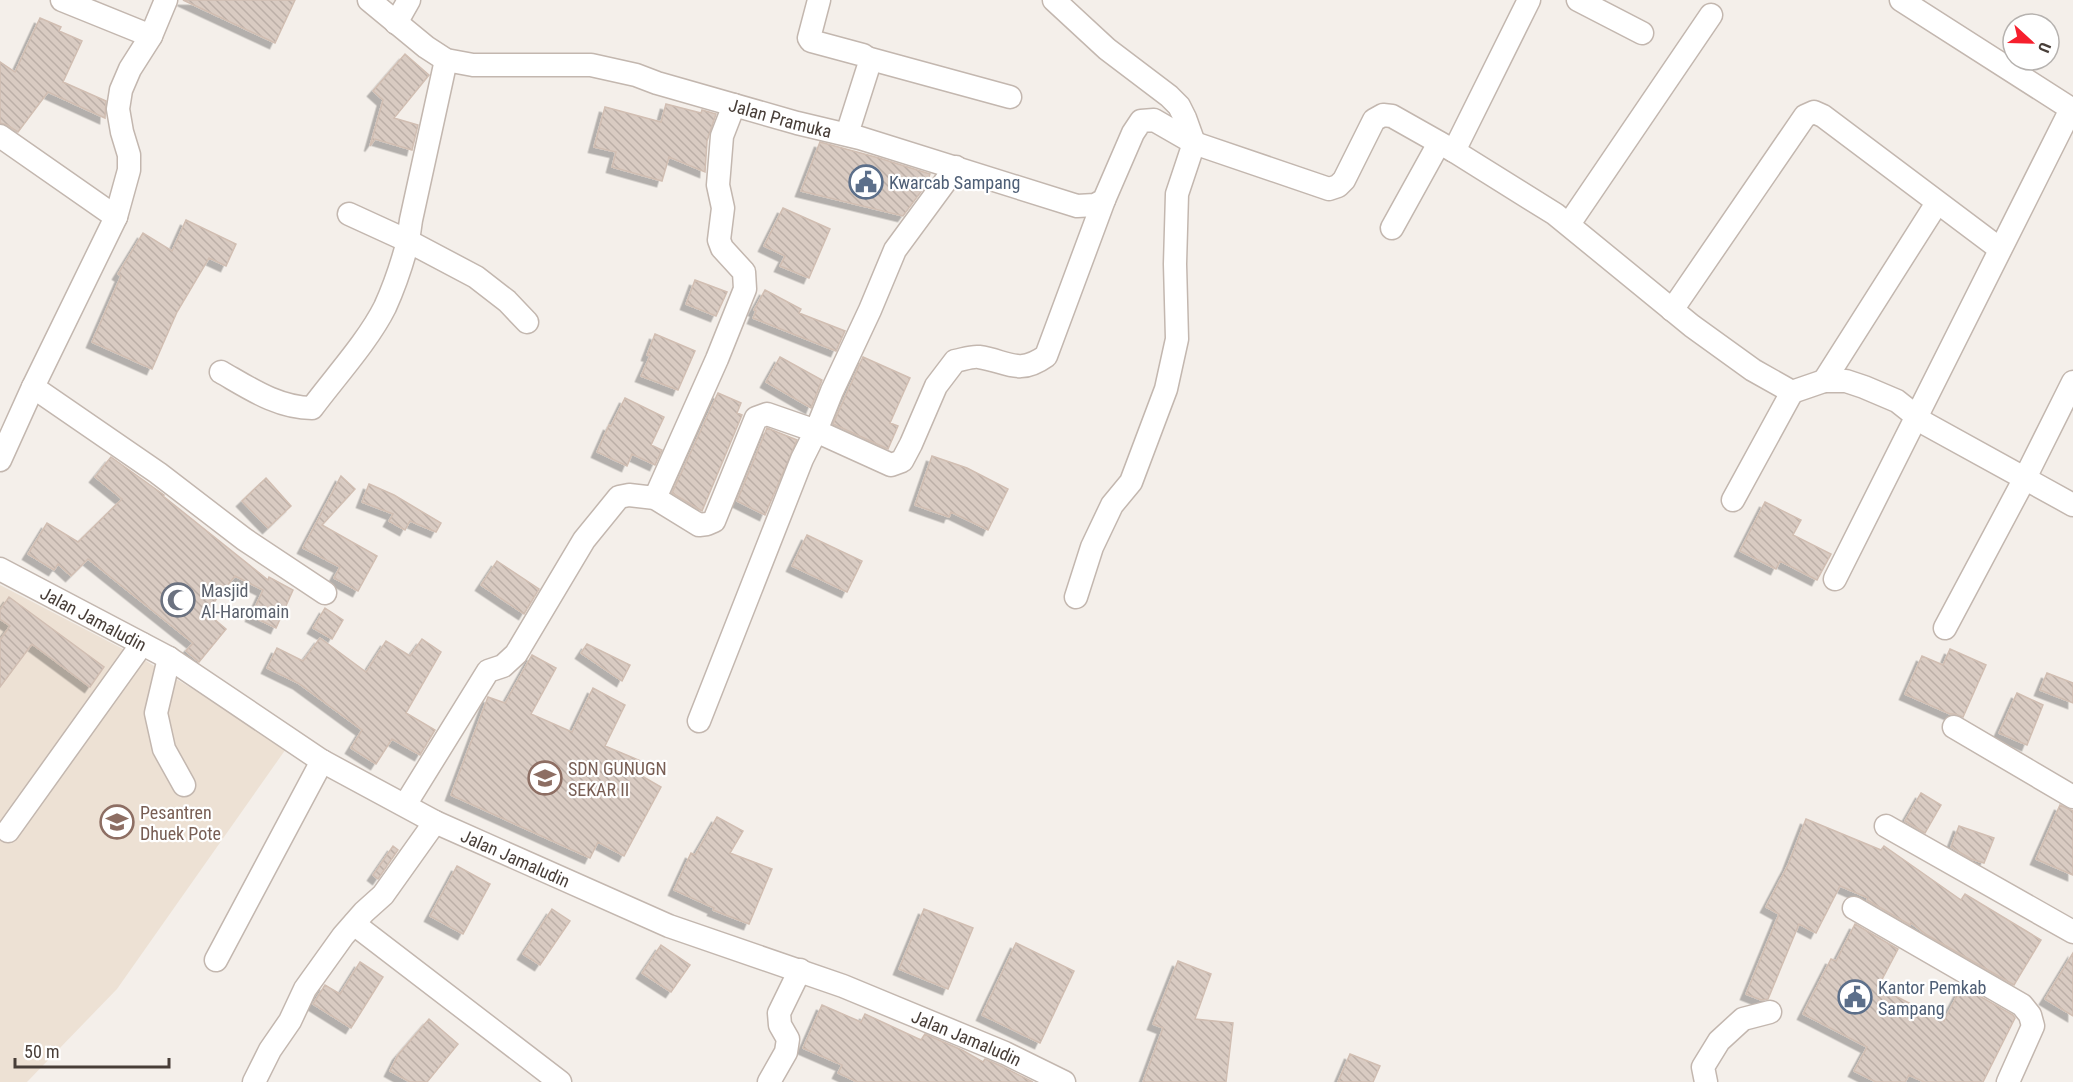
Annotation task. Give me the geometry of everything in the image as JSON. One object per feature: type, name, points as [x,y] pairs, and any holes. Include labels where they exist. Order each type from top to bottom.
[{"type":"street","points":[[62,0],[151,36]]},
{"type":"street","points":[[0,460],[116,217],[129,170],[129,154],[118,109],[121,90],[130,69],[151,36],[166,0]]},
{"type":"street","name":"Jalan Pramuka","points":[[369,0],[426,47],[446,60],[473,65],[591,65],[636,75],[797,123],[847,134],[1077,206],[1095,205],[1104,200]]},
{"type":"street","points":[[396,22],[409,0]]},
{"type":"street","points":[[819,0],[809,38],[811,41],[1010,97]]},
{"type":"street","points":[[1054,0],[1107,49],[1179,106],[1194,143],[1177,194],[1175,264],[1177,339],[1166,389],[1131,482],[1112,505],[1092,547],[1076,597]]},
{"type":"street","points":[[1392,228],[1446,147],[1529,0]]},
{"type":"street","points":[[1578,0],[1642,33]]},
{"type":"street","points":[[1835,579],[2072,110],[1901,0]]},
{"type":"street","points":[[1569,224],[1711,15]]},
{"type":"street","points":[[847,134],[869,65],[867,58]]},
{"type":"street","points":[[221,372],[263,396],[298,408],[312,408],[363,340],[384,309],[401,270],[446,60]]},
{"type":"street","points":[[655,498],[745,290],[744,272],[722,249],[719,240],[723,218],[718,185],[722,136],[734,105]]},
{"type":"street","points":[[1672,310],[1805,116],[1814,112],[1823,116],[2000,249]]},
{"type":"street","points":[[405,805],[488,671],[503,666],[516,654],[584,540],[619,497],[629,495],[655,498],[699,525],[714,521],[756,418],[767,414],[816,431],[891,465],[902,461],[936,386],[955,361],[976,357],[1015,366],[1035,364],[1046,356],[1104,200],[1132,134],[1141,121],[1154,120],[1194,143],[1329,189],[1338,186],[1344,180],[1374,120],[1383,115],[1392,116],[1555,214],[1692,326],[1754,370],[1792,392]]},
{"type":"street","points":[[0,136],[116,217]]},
{"type":"street","points":[[699,721],[802,459],[895,250],[956,167]]},
{"type":"street","points":[[1824,381],[1937,203]]},
{"type":"street","points":[[349,213],[476,277],[507,301],[527,322]]},
{"type":"street","points":[[1733,500],[1792,392],[1824,381],[1846,381],[1898,401],[1926,424],[2073,506]]},
{"type":"street","points":[[1945,628],[2073,382]]},
{"type":"street","points":[[33,387],[158,472],[244,539],[325,592]]},
{"type":"street","name":"Jalan Jamaludin","points":[[0,569],[169,658],[322,761],[435,822],[669,926],[800,970],[984,1044],[1026,1074],[1064,1082]]},
{"type":"street","points":[[8,831],[142,644]]},
{"type":"street","points":[[169,658],[156,713],[164,749],[184,785]]},
{"type":"street","points":[[1954,727],[2073,796]]},
{"type":"street","points":[[216,960],[322,761]]},
{"type":"street","points":[[254,1082],[270,1050],[290,1021],[305,989],[354,924],[383,895],[435,822]]},
{"type":"street","points":[[1886,826],[2073,932]]},
{"type":"street","points":[[1854,908],[2022,1005],[2030,1015],[2033,1026],[2008,1082]]},
{"type":"street","points":[[354,924],[560,1082]]},
{"type":"street","points":[[769,1082],[786,1052],[788,1039],[780,1025],[779,1013],[800,970]]},
{"type":"street","points":[[1706,1082],[1702,1067],[1719,1041],[1743,1019],[1770,1012]]},
{"type":"shaded area","name":"Pesantren Dhuek Pote","points":[[0,585],[146,661],[288,746],[117,989],[27,1082],[0,1082]]},
{"type":"building","points":[[183,0],[295,0],[275,43]]},
{"type":"building","points":[[40,18],[61,27],[59,31],[82,41],[63,82],[106,101],[105,118],[48,92],[18,132],[0,123],[0,62],[15,72]]},
{"type":"building","points":[[405,54],[429,75],[394,118],[418,125],[412,150],[375,139],[370,146],[383,100],[373,91]]},
{"type":"building","points":[[666,104],[701,113],[702,110],[716,114],[707,141],[705,172],[669,157],[662,181],[612,167],[616,152],[594,147],[605,107],[661,122]]},
{"type":"building","name":"Kwarcab Sampang","points":[[820,142],[930,174],[926,185],[903,216],[801,191]]},
{"type":"building","points":[[783,208],[830,229],[809,278],[780,266],[785,256],[764,246]]},
{"type":"building","points":[[186,220],[236,244],[226,266],[209,258],[177,312],[152,369],[92,342],[121,276],[118,274],[143,233],[172,251]]},
{"type":"building","points":[[695,280],[727,292],[716,316],[686,304]]},
{"type":"building","points":[[765,290],[801,309],[799,313],[845,331],[836,351],[753,318],[756,311],[754,310]]},
{"type":"building","points":[[655,334],[695,351],[678,390],[641,376],[650,356],[647,355]]},
{"type":"building","points":[[780,357],[822,380],[811,408],[766,382]]},
{"type":"building","points":[[863,357],[910,378],[890,423],[898,426],[888,449],[833,424]]},
{"type":"building","points":[[718,393],[741,403],[737,413],[742,415],[702,511],[672,493]]},
{"type":"building","points":[[625,398],[664,417],[651,445],[662,450],[655,465],[632,454],[627,466],[597,452]]},
{"type":"building","points":[[767,428],[797,440],[765,515],[737,501]]},
{"type":"building","points":[[932,456],[967,468],[1008,489],[988,530],[951,512],[949,517],[915,505]]},
{"type":"building","points":[[111,457],[164,495],[268,580],[269,577],[293,590],[276,628],[251,616],[263,590],[235,576],[206,612],[226,629],[199,662],[186,651],[193,643],[88,559],[71,576],[58,564],[54,570],[28,554],[47,523],[78,542],[122,499],[95,477]]},
{"type":"building","points":[[341,476],[355,489],[322,525],[377,556],[358,591],[334,578],[340,567],[303,548]]},
{"type":"building","points":[[266,478],[291,506],[268,528],[242,501]]},
{"type":"building","points":[[369,484],[394,495],[441,523],[436,532],[410,521],[405,530],[389,521],[393,514],[362,502]]},
{"type":"building","points":[[1765,502],[1801,520],[1793,535],[1831,554],[1817,580],[1780,561],[1776,569],[1740,551]]},
{"type":"building","points":[[807,535],[862,561],[847,592],[792,566]]},
{"type":"building","points":[[497,561],[539,589],[524,614],[481,585]]},
{"type":"building","points":[[9,597],[104,667],[90,687],[32,644],[0,687],[0,640],[10,626],[0,619],[0,610]]},
{"type":"building","points":[[325,608],[343,620],[332,639],[313,628]]},
{"type":"building","points":[[320,638],[366,672],[386,641],[410,656],[422,639],[441,652],[406,713],[435,730],[420,755],[392,739],[376,764],[351,748],[362,730],[298,683],[267,668],[277,648],[303,661]]},
{"type":"building","points":[[587,644],[630,665],[622,681],[581,653]]},
{"type":"building","points":[[1950,649],[1986,665],[1963,717],[1950,714],[1905,694],[1922,656],[1943,665]]},
{"type":"building","name":"SDN GUNUGN SEKAR II","points":[[532,655],[556,668],[531,714],[572,732],[593,688],[625,705],[605,746],[641,761],[635,772],[661,787],[624,856],[598,842],[590,858],[451,795],[488,697],[505,703]]},
{"type":"building","points":[[2047,673],[2073,683],[2073,703],[2040,690]]},
{"type":"building","points":[[2017,693],[2043,705],[2027,745],[1999,733]]},
{"type":"building","points":[[1921,793],[1941,805],[1925,833],[1905,821]]},
{"type":"building","points":[[2060,805],[2073,811],[2073,875],[2036,859]]},
{"type":"building","points":[[717,817],[743,831],[730,853],[772,869],[749,924],[713,910],[714,908],[674,890],[691,853],[695,855]]},
{"type":"building","points":[[1806,819],[1881,850],[1884,846],[1961,900],[1965,894],[2041,940],[2014,985],[1927,935],[1911,923],[1910,925],[1867,900],[1868,898],[1840,886],[1816,933],[1799,924],[1768,999],[1761,1000],[1746,994],[1779,914],[1766,907],[1788,865]]},
{"type":"building","points":[[1959,826],[1994,838],[1984,863],[1971,859],[1951,847]]},
{"type":"building","points":[[393,846],[398,850],[378,879],[373,875]]},
{"type":"building","points":[[457,866],[490,884],[463,934],[430,916]]},
{"type":"building","points":[[552,909],[570,921],[540,965],[523,954]]},
{"type":"building","points":[[924,909],[973,928],[948,989],[899,969]]},
{"type":"building","name":"Kantor Pemkab Sampang","points":[[1855,924],[1898,949],[1878,987],[1944,1021],[1962,986],[2013,1015],[2015,1018],[1983,1082],[1924,1082],[1909,1075],[1905,1082],[1876,1082],[1854,1071],[1867,1047],[1803,1014],[1831,959],[1836,961]]},
{"type":"building","points":[[1016,943],[1074,971],[1040,1043],[982,1015]]},
{"type":"building","points":[[661,945],[690,965],[671,992],[642,973]]},
{"type":"building","points":[[2073,953],[2073,1016],[2045,999]]},
{"type":"building","points":[[1178,961],[1211,974],[1195,1019],[1233,1023],[1226,1082],[1143,1082],[1163,1028],[1153,1024]]},
{"type":"building","points":[[360,962],[383,977],[351,1028],[313,1004],[325,985],[340,994]]},
{"type":"building","points":[[822,1005],[861,1022],[865,1014],[921,1040],[925,1034],[983,1062],[985,1059],[1033,1082],[857,1082],[838,1073],[842,1065],[803,1048]]},
{"type":"building","points":[[429,1019],[458,1044],[427,1082],[410,1082],[390,1071],[398,1055]]},
{"type":"building","points":[[1350,1054],[1380,1066],[1373,1082],[1338,1082]]},
{"type":"place","name":"Kwarcab Sampang","points":[[866,182]]},
{"type":"place","name":"Masjid Al-Haromain","points":[[178,600]]},
{"type":"place","name":"SDN GUNUGN SEKAR II","points":[[545,778]]},
{"type":"place","name":"Pesantren Dhuek Pote","points":[[117,822]]},
{"type":"place","name":"Kantor Pemkab Sampang","points":[[1855,997]]}]
